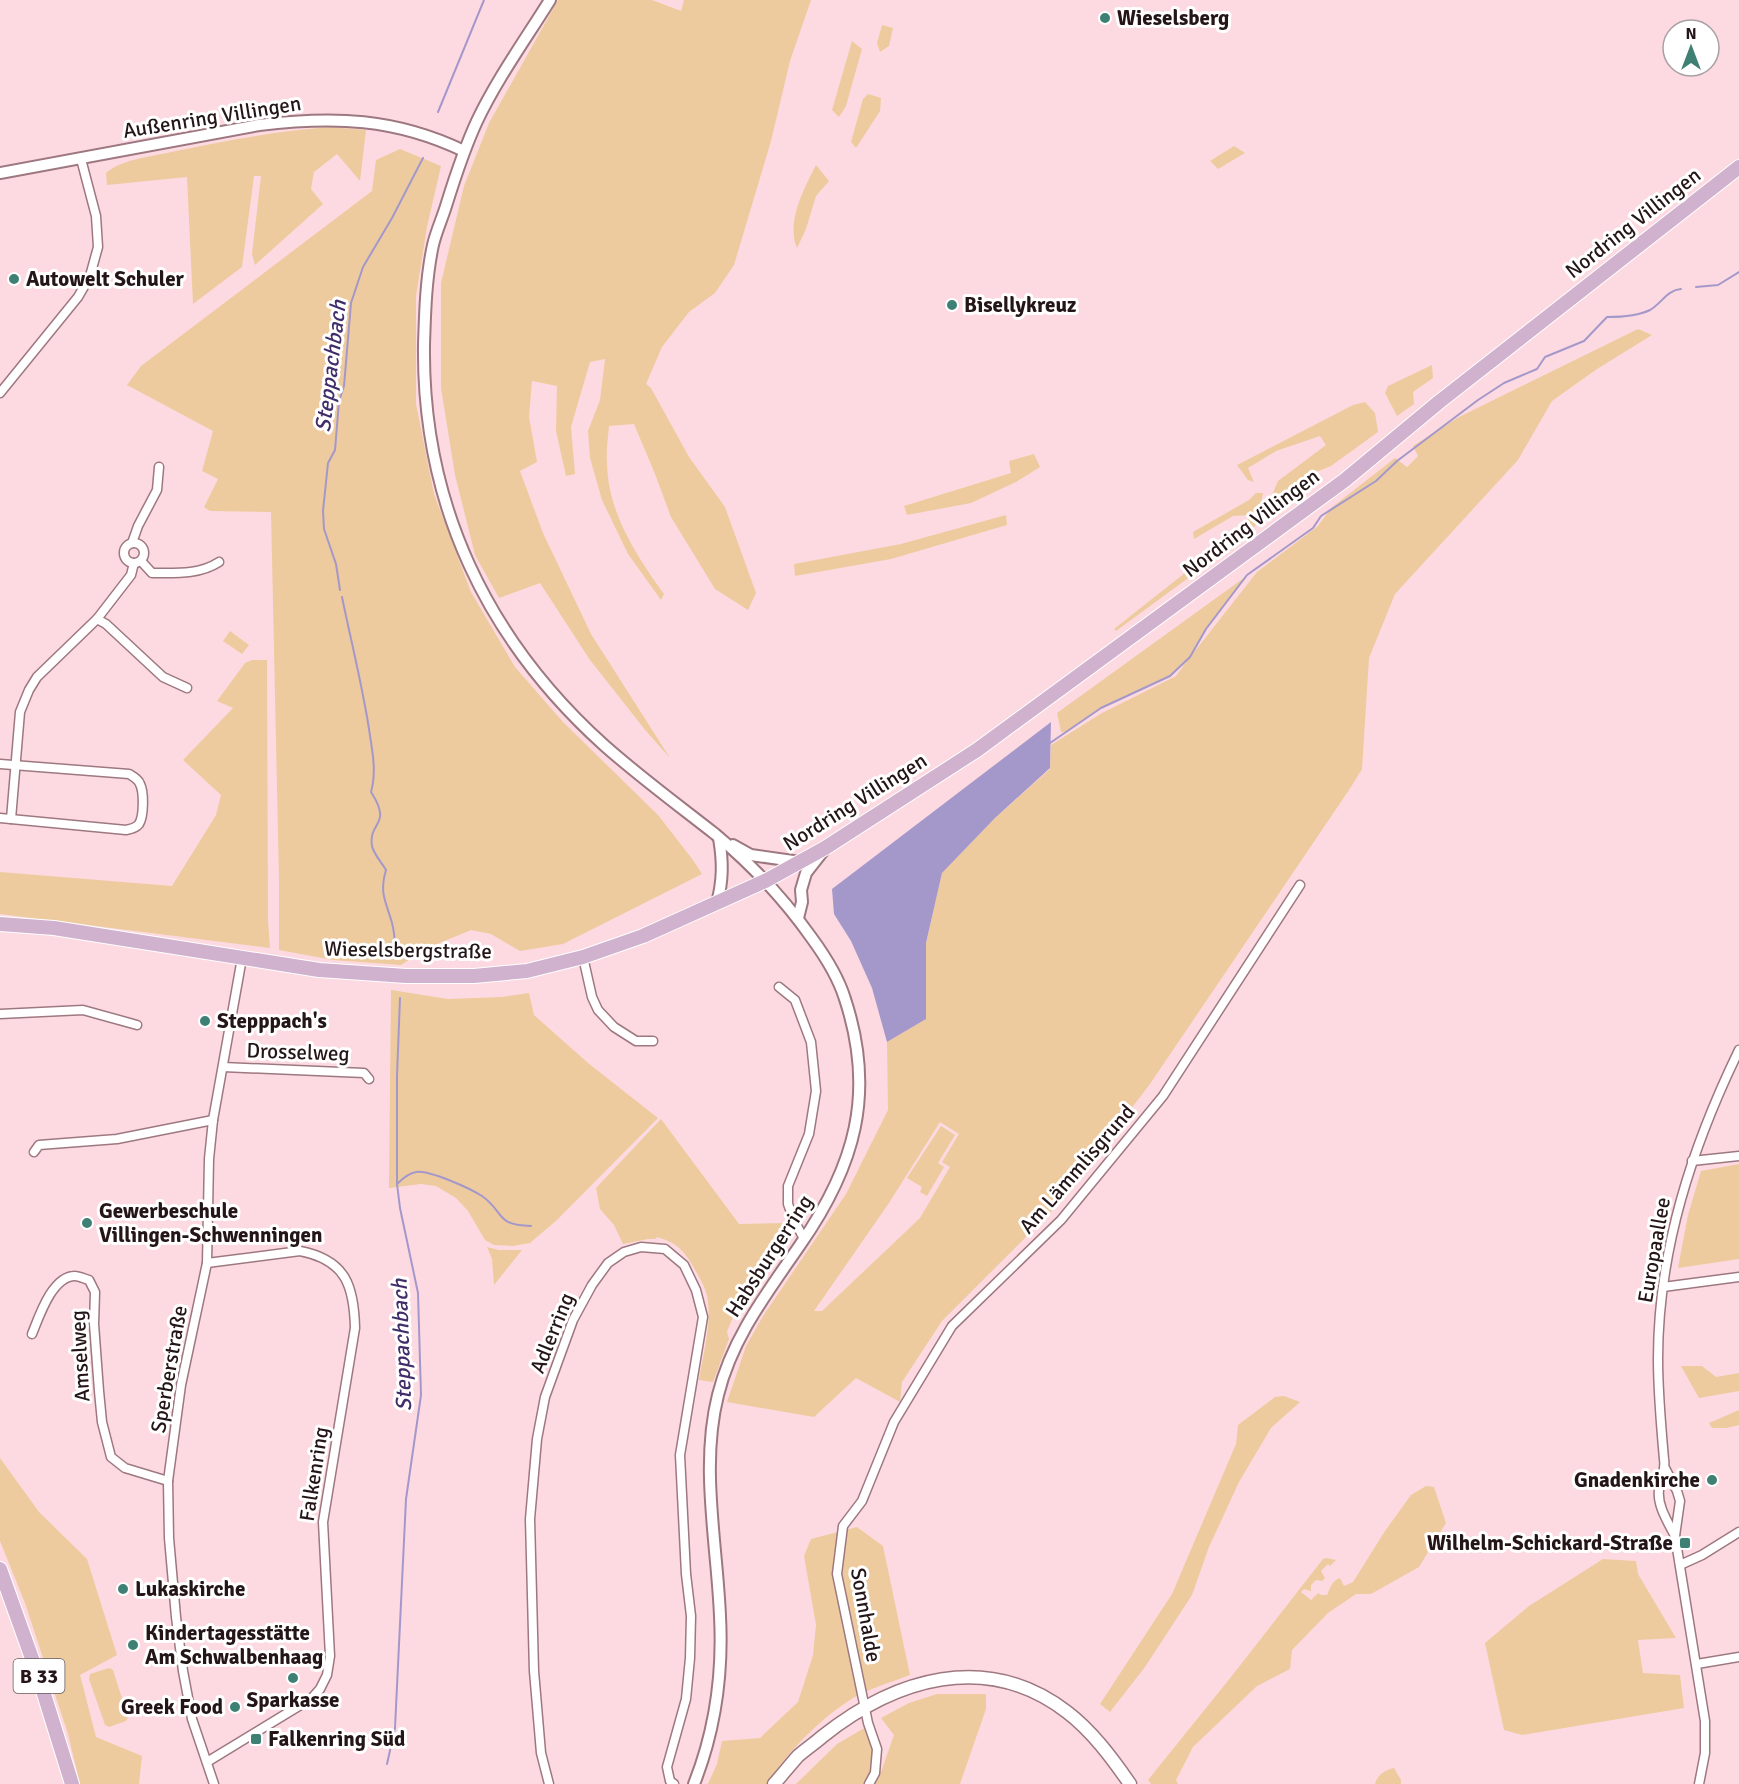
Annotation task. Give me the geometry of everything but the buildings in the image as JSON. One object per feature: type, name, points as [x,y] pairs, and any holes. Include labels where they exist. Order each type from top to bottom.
[{"type":"main road","name":"Nordring Villingen","points":[[765,881],[825,848],[977,750],[1280,528],[1344,480],[1439,402],[1739,167]]},
{"type":"main road","name":"Wieselsbergstraße","points":[[0,924],[54,928],[319,970],[379,975],[474,976],[527,971],[583,957],[644,936],[765,881]]},
{"type":"main road","name":"B 33","points":[[0,1569],[39,1678],[72,1784]]},
{"type":"main road","points":[[774,1784],[799,1756],[865,1705],[897,1690],[943,1678],[975,1677],[1015,1684],[1046,1698],[1067,1712],[1099,1744],[1130,1784]]},
{"type":"street","points":[[550,0],[480,114],[464,151],[433,243],[425,303],[424,364],[428,422],[446,506],[471,570],[505,633],[567,709],[604,745],[719,838],[751,855],[800,862]]},
{"type":"street","name":"Außenring Villingen","points":[[0,173],[259,125],[327,119],[385,124],[426,134],[464,151]]},
{"type":"street","points":[[0,393],[78,297],[90,276],[98,247],[96,216],[81,159]]},
{"type":"street","points":[[132,543],[138,526],[157,490],[159,467]]},
{"type":"street","points":[[11,819],[20,712],[29,690],[37,677],[97,619],[137,562],[144,555],[143,549],[138,544],[132,543],[126,546],[123,553],[125,559],[137,562],[152,573],[194,572],[209,569],[219,562]]},
{"type":"street","points":[[97,619],[106,624],[163,677],[187,688]]},
{"type":"street","points":[[0,764],[131,770],[142,787],[142,817],[139,825],[133,829],[0,818]]},
{"type":"street","points":[[717,903],[723,882],[724,865],[719,838]]},
{"type":"street","name":"Habsburgerring","points":[[694,1784],[716,1704],[721,1657],[710,1485],[710,1449],[717,1399],[726,1367],[751,1315],[829,1199],[850,1154],[860,1089],[855,1035],[844,994],[825,957],[798,918],[765,881],[719,838]]},
{"type":"street","points":[[798,918],[802,902],[801,890],[806,873],[825,848]]},
{"type":"street","name":"Am Lämmlisgrund","points":[[862,1501],[894,1422],[952,1326],[1061,1221],[1162,1096],[1300,885]]},
{"type":"street","points":[[583,957],[592,997],[598,1010],[614,1027],[636,1041],[653,1041]]},
{"type":"street","name":"Sperberstraße","points":[[214,1784],[192,1719],[181,1660],[170,1538],[168,1481],[182,1385],[207,1263],[209,1166],[213,1120],[242,958]]},
{"type":"street","points":[[779,987],[795,1000],[811,1042],[816,1091],[809,1134],[788,1186],[788,1204],[804,1239]]},
{"type":"street","points":[[0,1014],[83,1010],[137,1024]]},
{"type":"street","name":"Europaallee","points":[[1676,1536],[1664,1514],[1659,1495],[1665,1468],[1658,1359],[1663,1287],[1677,1211],[1692,1161],[1709,1115],[1739,1050]]},
{"type":"street","name":"Drosselweg","points":[[223,1067],[364,1073],[369,1079]]},
{"type":"street","points":[[34,1152],[39,1145],[108,1140],[213,1120]]},
{"type":"street","points":[[1692,1161],[1739,1156]]},
{"type":"street","name":"Adlerring","points":[[549,1784],[541,1753],[534,1671],[531,1513],[537,1439],[545,1396],[573,1320],[592,1285],[608,1263],[624,1252],[641,1247],[665,1249],[684,1265],[696,1290],[703,1317],[680,1455],[686,1574],[691,1616],[686,1699],[667,1767],[670,1781],[674,1784]]},
{"type":"street","name":"Falkenring","points":[[207,1263],[300,1251],[315,1254],[328,1260],[346,1278],[354,1301],[355,1328],[346,1394],[323,1518],[322,1539],[330,1656],[327,1675],[320,1689],[298,1708],[207,1762]]},
{"type":"street","name":"Amselweg","points":[[32,1334],[47,1298],[60,1282],[75,1276],[89,1280],[95,1292],[94,1324],[102,1422],[111,1457],[125,1468],[168,1481]]},
{"type":"street","points":[[1663,1287],[1739,1277]]},
{"type":"street","name":"Europaallee","points":[[1665,1468],[1680,1501],[1676,1536],[1680,1565]]},
{"type":"street","name":"Sonnhalde","points":[[862,1501],[843,1526],[837,1574],[868,1723],[877,1749],[875,1773],[869,1784]]},
{"type":"street","points":[[1700,1784],[1705,1753],[1705,1721],[1680,1565],[1702,1555],[1739,1532]]},
{"type":"street","points":[[1697,1664],[1739,1657]]},
{"type":"street","points":[[1693,1784],[1701,1769]]},
{"type":"shaded area","points":[[558,0],[652,0],[681,11],[684,0],[811,0],[790,61],[771,141],[734,265],[715,293],[689,312],[662,347],[646,384],[651,388],[689,457],[725,507],[756,593],[748,610],[715,589],[671,517],[634,424],[609,426],[607,454],[609,481],[612,499],[625,533],[664,594],[661,600],[628,554],[602,500],[590,458],[588,431],[600,400],[605,359],[590,362],[571,427],[575,474],[566,476],[556,431],[557,386],[532,381],[529,417],[537,462],[520,471],[543,533],[591,634],[670,758],[590,660],[540,583],[499,598],[475,555],[455,475],[441,388],[441,283],[464,186],[489,123]]},
{"type":"shaded area","points":[[882,25],[893,28],[889,46],[880,52],[877,43]]},
{"type":"shaded area","points":[[852,41],[862,49],[846,106],[839,117],[832,110]]},
{"type":"shaded area","points":[[868,94],[881,98],[880,111],[856,148],[851,142],[863,99]]},
{"type":"shaded area","points":[[330,127],[366,130],[360,181],[337,154],[314,172],[311,189],[323,204],[255,265],[252,254],[261,176],[254,176],[242,267],[193,304],[187,177],[107,185],[106,173],[137,159],[250,137]]},
{"type":"shaded area","points":[[1234,146],[1245,153],[1218,169],[1210,161]]},
{"type":"shaded area","points":[[400,149],[441,166],[427,227],[416,296],[416,404],[434,494],[471,592],[515,667],[563,722],[658,815],[702,874],[563,944],[520,951],[491,934],[471,930],[430,947],[401,965],[333,960],[279,950],[271,512],[210,511],[204,507],[218,479],[202,471],[213,431],[127,385],[141,366],[372,191],[376,160]]},
{"type":"shaded area","points":[[816,165],[829,181],[816,196],[806,229],[797,248],[794,238],[795,216]]},
{"type":"shaded area","points":[[1638,329],[1652,335],[1597,369],[1552,401],[1518,460],[1395,594],[1369,658],[1362,769],[1351,787],[1150,1084],[1054,1209],[942,1321],[902,1382],[900,1402],[856,1378],[814,1417],[727,1402],[746,1346],[763,1316],[846,1194],[888,1110],[887,1042],[926,1019],[926,943],[942,873],[995,818],[1050,769],[1051,745],[1102,713],[1176,676],[1190,657],[1170,676],[1101,708],[1066,732],[1061,732],[1057,713],[1248,575],[1206,629],[1191,656],[1257,572],[1318,526],[1331,508],[1395,458],[1407,467],[1418,456],[1413,446],[1459,417]],"holes":[[[940,1122],[959,1134],[942,1162],[950,1167],[920,1218],[822,1311],[814,1311],[889,1203]]]},
{"type":"shaded area","points":[[1432,365],[1433,378],[1413,392],[1414,404],[1397,416],[1385,393],[1388,386]]},
{"type":"shaded area","points":[[1365,402],[1375,413],[1378,432],[1331,466],[1299,479],[1254,527],[1225,551],[1116,631],[1114,629],[1243,527],[1251,515],[1233,516],[1194,539],[1193,532],[1249,500],[1256,493],[1263,493],[1260,509],[1267,507],[1278,481],[1326,445],[1320,436],[1276,451],[1248,468],[1254,482],[1248,480],[1237,465],[1353,405]]},
{"type":"shaded area","points":[[1034,454],[1040,467],[1016,482],[971,503],[907,515],[904,506],[1011,473],[1009,461]]},
{"type":"shaded area","points":[[1006,515],[1007,525],[891,559],[795,576],[794,564],[901,544]]},
{"type":"shaded area","points":[[230,631],[249,645],[242,654],[223,641]]},
{"type":"shaded area","points":[[252,660],[267,660],[270,948],[0,914],[0,872],[172,886],[216,815],[221,795],[183,760],[233,708],[217,701],[245,663]]},
{"type":"shaded area","points":[[1051,722],[1050,768],[995,818],[942,873],[926,943],[926,1019],[887,1042],[872,988],[851,941],[834,914],[832,889]]},
{"type":"shaded area","points":[[391,990],[448,999],[502,997],[529,993],[534,1015],[588,1063],[658,1118],[557,1220],[530,1243],[513,1246],[494,1245],[485,1240],[468,1211],[456,1198],[436,1186],[421,1184],[389,1188]]},
{"type":"shaded area","points":[[661,1119],[739,1224],[785,1223],[781,1249],[776,1260],[732,1318],[727,1332],[729,1339],[713,1382],[699,1380],[709,1312],[703,1284],[690,1261],[675,1244],[657,1237],[623,1244],[614,1225],[600,1209],[596,1188]]},
{"type":"shaded area","points":[[941,1126],[955,1135],[938,1163],[944,1167],[927,1196],[920,1192],[922,1187],[907,1178]]},
{"type":"shaded area","points":[[1739,1164],[1739,1259],[1678,1268],[1688,1215],[1701,1171]]},
{"type":"shaded area","points":[[487,1247],[499,1250],[522,1250],[494,1285],[492,1259]]},
{"type":"shaded area","points":[[1681,1366],[1702,1366],[1716,1377],[1739,1373],[1739,1391],[1699,1398]]},
{"type":"shaded area","points":[[1284,1396],[1300,1402],[1271,1428],[1239,1482],[1209,1547],[1192,1595],[1145,1667],[1110,1712],[1100,1704],[1172,1594],[1236,1444],[1238,1425],[1275,1397]]},
{"type":"shaded area","points":[[1739,1410],[1739,1425],[1712,1428],[1709,1423]]},
{"type":"shaded area","points":[[0,1458],[39,1512],[87,1559],[117,1655],[80,1675],[96,1737],[142,1756],[139,1784],[80,1784],[68,1734],[25,1603],[0,1541]]},
{"type":"shaded area","points":[[1426,1486],[1434,1487],[1446,1523],[1419,1567],[1371,1594],[1356,1594],[1328,1613],[1292,1650],[1290,1669],[1257,1686],[1193,1747],[1176,1780],[1178,1784],[1151,1784],[1148,1780],[1323,1559],[1336,1560],[1321,1571],[1325,1578],[1322,1581],[1316,1580],[1311,1585],[1311,1591],[1304,1589],[1301,1592],[1311,1600],[1318,1593],[1327,1595],[1337,1579],[1340,1578],[1344,1586],[1353,1582],[1411,1495]]},
{"type":"shaded area","points":[[857,1527],[883,1546],[910,1675],[867,1691],[841,1706],[795,1748],[767,1784],[708,1784],[717,1764],[722,1741],[760,1738],[798,1702],[813,1655],[816,1625],[804,1556],[811,1539]]},
{"type":"shaded area","points":[[1603,1559],[1636,1561],[1638,1574],[1676,1638],[1638,1640],[1643,1673],[1680,1675],[1684,1708],[1522,1735],[1504,1730],[1485,1643],[1529,1606]]},
{"type":"shaded area","points":[[109,1668],[113,1670],[128,1717],[126,1721],[109,1727],[105,1725],[89,1679],[90,1674]]},
{"type":"shaded area","points":[[937,1694],[986,1694],[986,1709],[960,1784],[796,1784],[837,1744],[866,1727],[873,1748],[872,1769],[881,1772],[894,1735],[881,1718],[909,1703]]},
{"type":"shaded area","points":[[1394,1768],[1401,1784],[1375,1784],[1382,1773]]},
{"type":"waterway","name":"Steppachbach","points":[[438,112],[484,0]]},
{"type":"waterway","name":"Steppachbach","points":[[340,590],[336,564],[324,529],[323,511],[328,463],[335,450],[339,401],[344,386],[351,303],[363,267],[423,158]]},
{"type":"waterway","points":[[1696,287],[1718,285],[1739,272]]},
{"type":"waterway","points":[[1050,743],[1101,708],[1170,676],[1190,657],[1206,629],[1247,575],[1313,528],[1321,516],[1376,481],[1397,461],[1478,400],[1504,383],[1537,369],[1545,357],[1584,341],[1607,317],[1629,316],[1645,312],[1668,294],[1681,289]]},
{"type":"waterway","name":"Steppachbach","points":[[342,597],[371,745],[374,768],[371,792],[380,811],[380,817],[373,832],[372,846],[386,870],[383,892],[393,927],[396,958]]},
{"type":"waterway","name":"Steppachbach","points":[[387,1764],[395,1728],[406,1499],[421,1395],[418,1293],[397,1184],[400,998]]},
{"type":"waterway","points":[[397,1184],[403,1178],[416,1172],[439,1176],[482,1196],[505,1220],[531,1226]]},
{"type":"place","name":"Wieselsberg","points":[[1105,18]]},
{"type":"place","name":"Autowelt Schuler","points":[[14,279]]},
{"type":"place","name":"Bisellykreuz","points":[[952,305]]},
{"type":"place","name":"Stepppach's","points":[[205,1021]]},
{"type":"place","name":"Gewerbeschule Villingen-Schwenningen","points":[[87,1223]]},
{"type":"place","name":"Gnadenkirche","points":[[1712,1480]]},
{"type":"place","name":"Wilhelm-Schickard-Straße","points":[[1685,1543]]},
{"type":"place","name":"Lukaskirche","points":[[123,1589]]},
{"type":"place","name":"Kindertagesstätte Am Schwalbenhaag","points":[[133,1645]]},
{"type":"place","name":"Sparkasse","points":[[293,1678]]},
{"type":"place","name":"Greek Food","points":[[235,1707]]},
{"type":"place","name":"Falkenring Süd","points":[[256,1739]]}]
